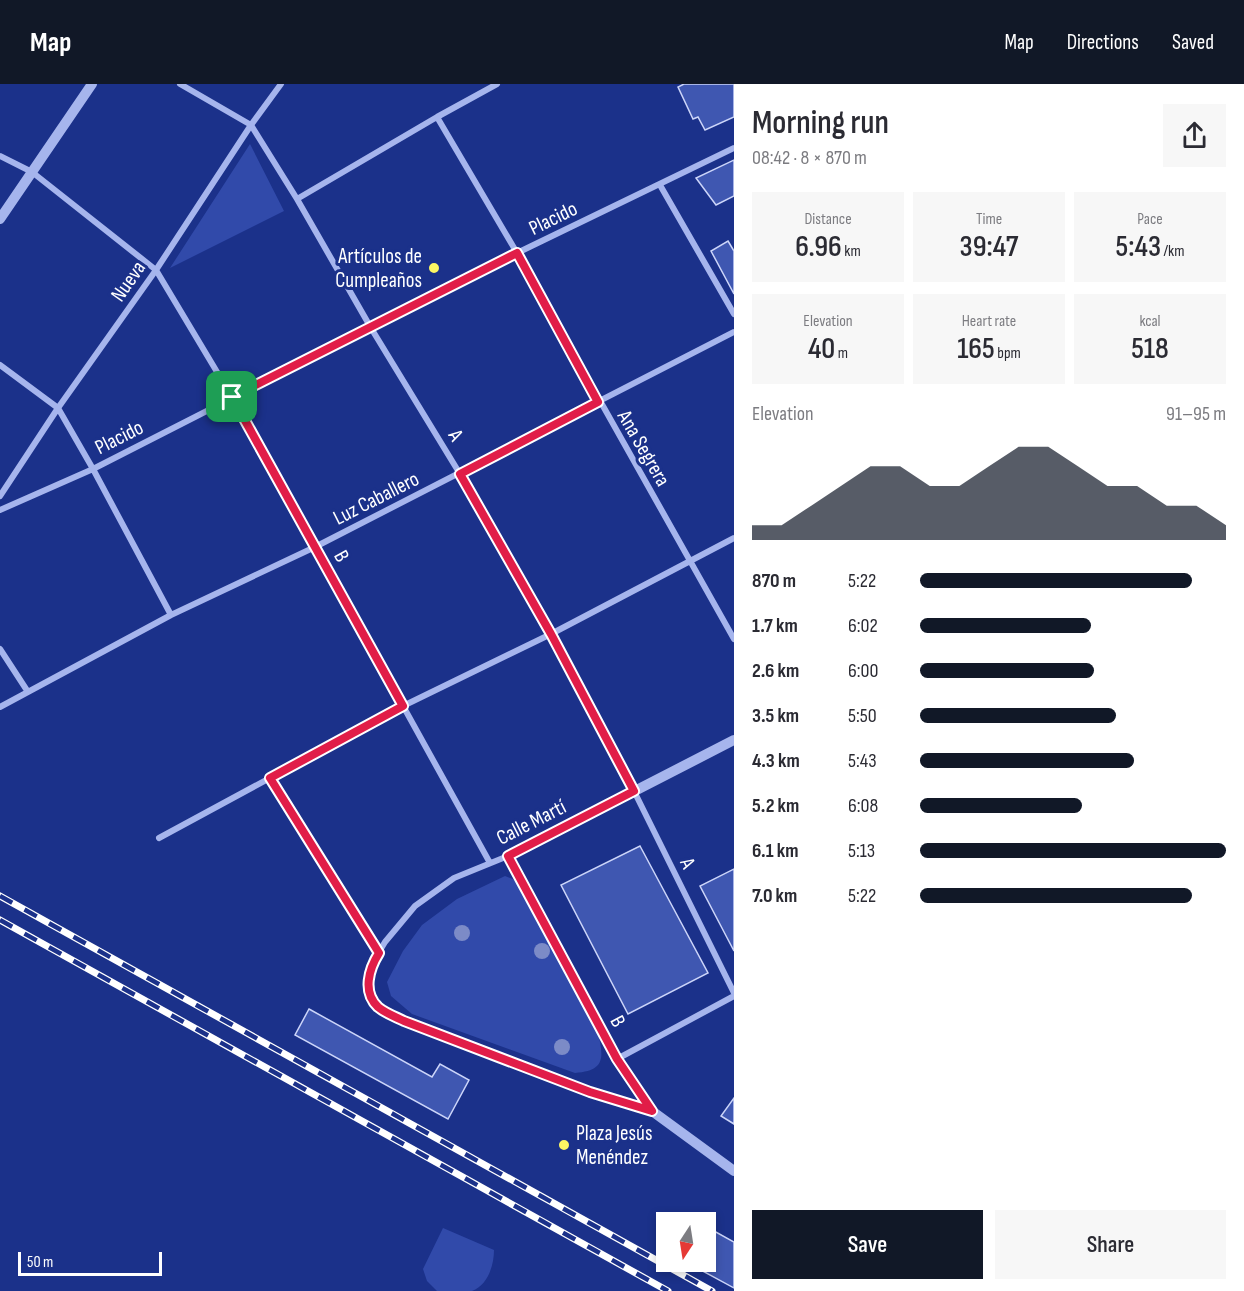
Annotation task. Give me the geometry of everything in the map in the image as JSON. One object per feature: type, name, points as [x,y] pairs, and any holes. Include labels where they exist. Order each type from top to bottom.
[{"type":"street","points":[[0,219],[92,84]]},
{"type":"street","points":[[180,84],[251,125]]},
{"type":"street","name":"Nueva","points":[[0,496],[281,84]]},
{"type":"street","points":[[297,199],[497,84]]},
{"type":"street","name":"Ana Segrera","points":[[437,117],[517,253],[598,402],[734,639]]},
{"type":"street","name":"A","points":[[251,125],[460,474],[551,634],[634,791],[734,994]]},
{"type":"street","name":"Placido","points":[[0,510],[93,469],[517,253],[734,148]]},
{"type":"street","points":[[0,156],[32,172],[156,270]]},
{"type":"street","points":[[660,185],[734,314]]},
{"type":"street","name":"B","points":[[156,270],[232,397],[490,863]]},
{"type":"street","name":"Luz Caballero","points":[[0,707],[171,615],[315,547],[734,332]]},
{"type":"street","points":[[0,365],[58,408],[171,615]]},
{"type":"street","points":[[159,838],[403,706],[551,634],[734,538]]},
{"type":"street","points":[[0,649],[28,692]]},
{"type":"street","name":"Calle Martí","points":[[652,1111],[590,1092],[404,1021],[378,1007],[369,989],[370,967],[415,906],[454,878],[508,856],[734,740]]},
{"type":"street","points":[[270,778],[379,953]]},
{"type":"street","name":"B","points":[[508,856],[617,1059],[652,1111],[734,1171]]},
{"type":"street","points":[[617,1059],[734,994]]},
{"type":"shaded area","points":[[250,144],[284,211],[170,268]]},
{"type":"shaded area","points":[[505,876],[513,879],[520,886],[598,1033],[601,1050],[600,1062],[592,1069],[575,1073],[412,1014],[391,996],[387,982],[403,951],[422,925],[457,899]]},
{"type":"shaded area","points":[[443,1228],[494,1250],[489,1274],[478,1288],[472,1291],[437,1291],[427,1281],[423,1269]]},
{"type":"building","points":[[684,84],[734,84],[734,117],[705,130],[698,117],[693,119],[678,87]]},
{"type":"building","points":[[734,160],[734,196],[716,205],[696,178]]},
{"type":"building","points":[[728,241],[734,251],[734,294],[711,251]]},
{"type":"building","points":[[640,846],[708,973],[628,1014],[561,885]]},
{"type":"building","points":[[734,869],[734,951],[700,886]]},
{"type":"building","points":[[309,1009],[432,1077],[440,1064],[469,1080],[448,1119],[295,1035]]},
{"type":"building","points":[[734,1098],[734,1124],[721,1116]]},
{"type":"building","points":[[716,1232],[734,1242],[734,1288],[704,1272],[716,1272]]},
{"type":"railway","points":[[0,896],[712,1291]]},
{"type":"railway","points":[[0,920],[668,1291]]},
{"type":"place","name":"Artículos de Cumpleaños","points":[[434,268]]},
{"type":"place","name":"Plaza Jesús Menéndez","points":[[564,1145]]},
{"type":"route","points":[[517,253],[598,402],[460,474],[551,634],[634,791],[508,856],[617,1059],[652,1111],[590,1092],[404,1021],[378,1007],[369,989],[370,967],[379,953],[270,778],[403,706],[232,397],[517,253]]}]
